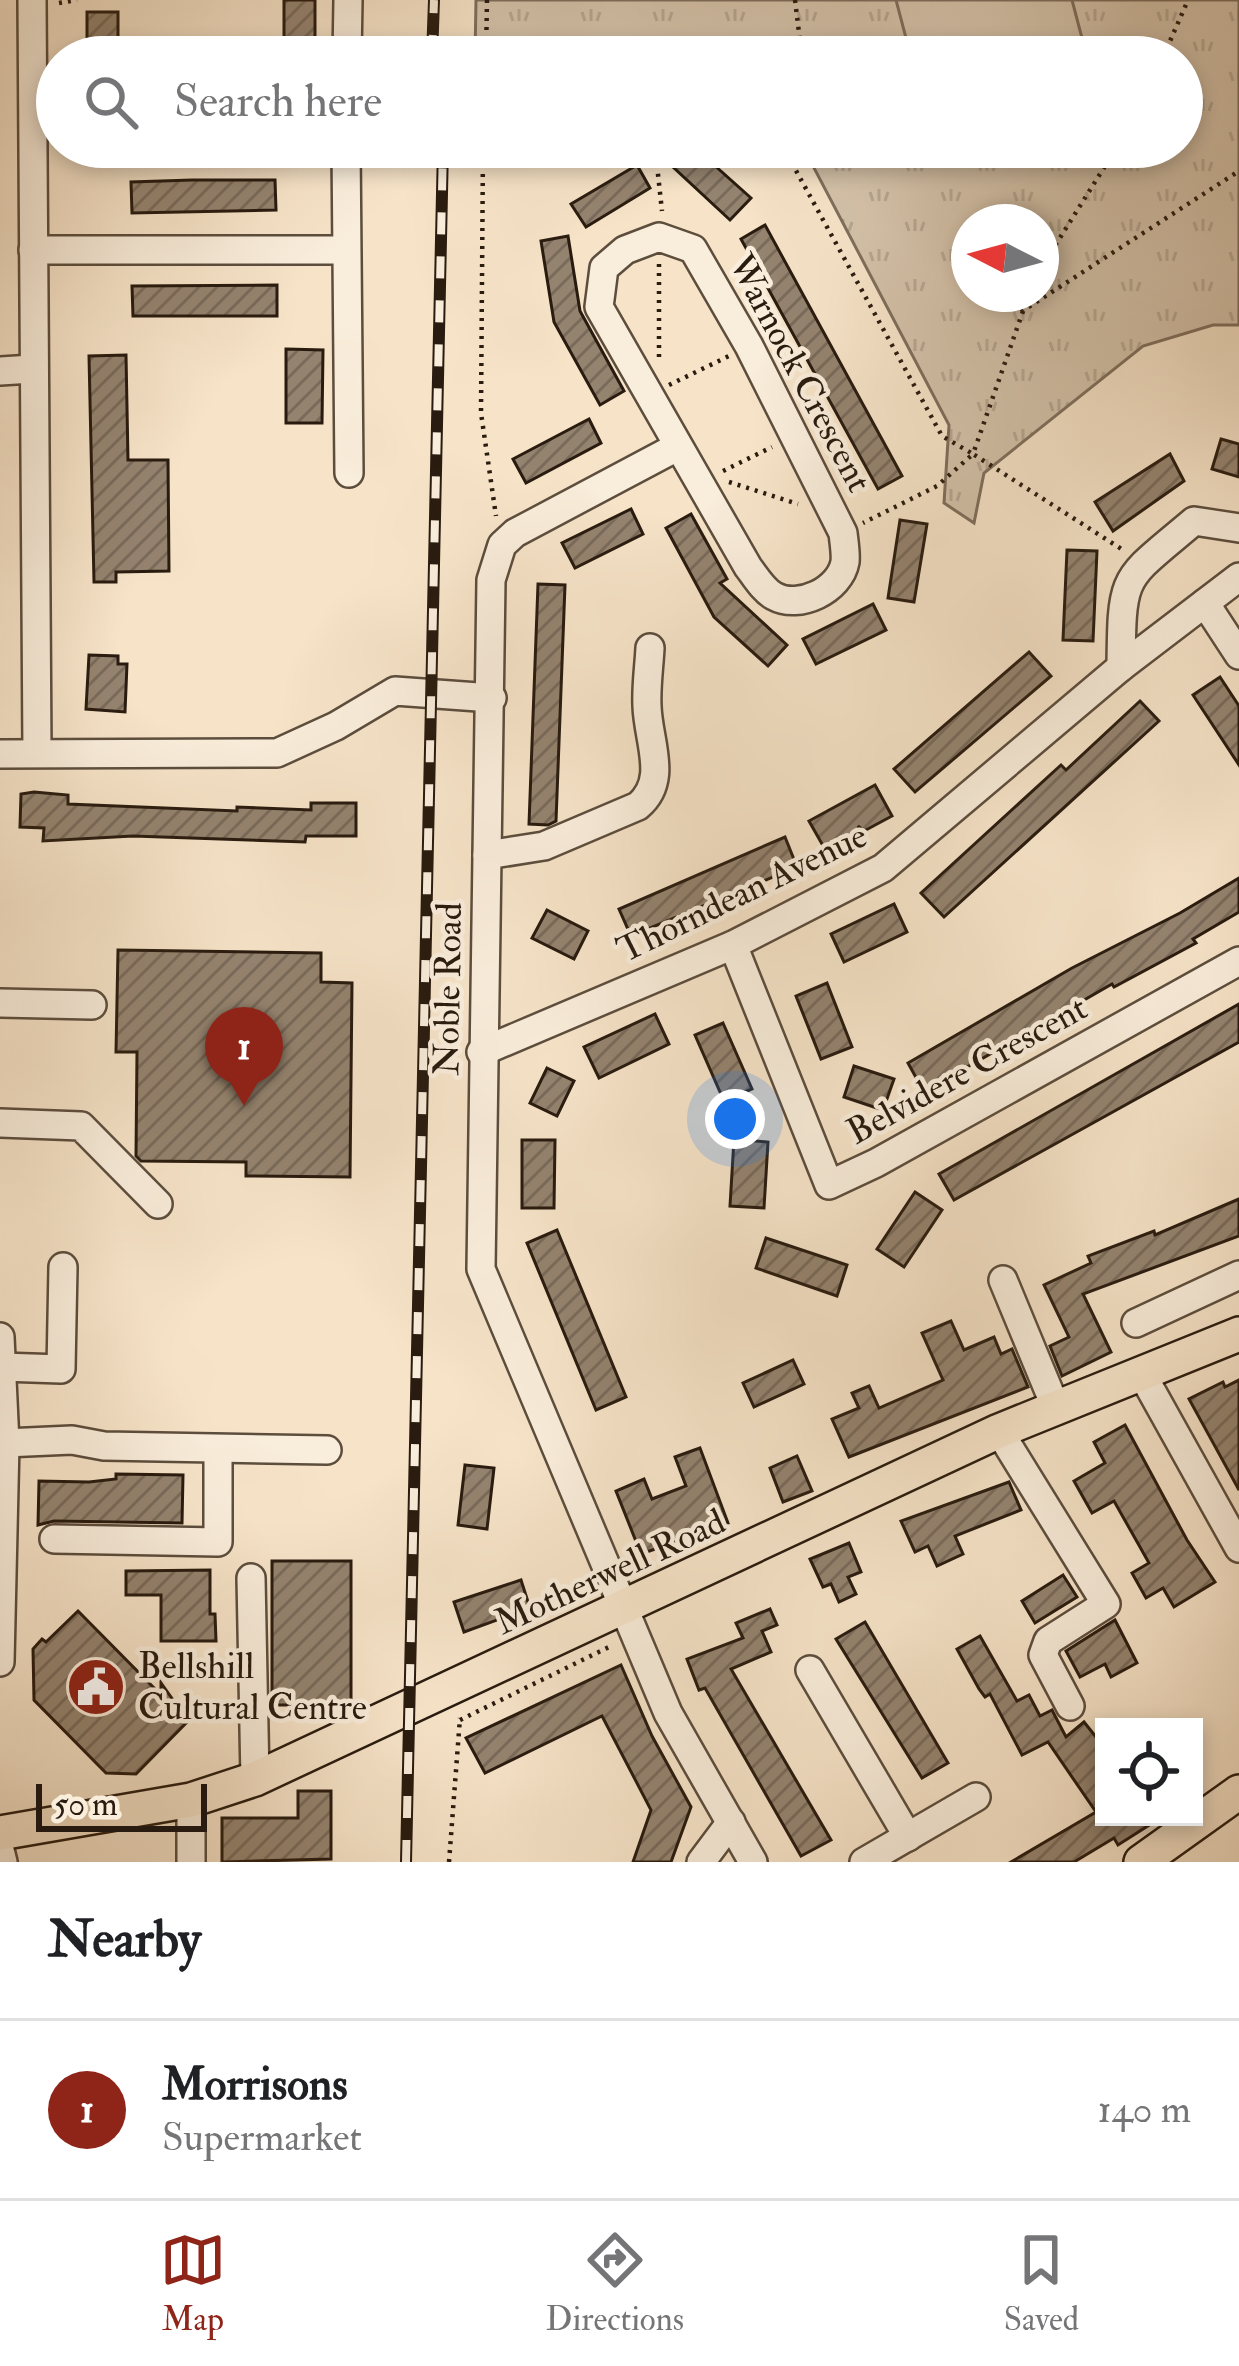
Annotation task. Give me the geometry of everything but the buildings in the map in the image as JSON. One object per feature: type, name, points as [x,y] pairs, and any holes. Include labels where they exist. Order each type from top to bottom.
[{"type":"main road","name":"Motherwell Road","points":[[0,1833],[191,1800],[255,1779],[464,1684],[629,1622],[999,1431],[1239,1334]]},
{"type":"main road","points":[[1141,1862],[1239,1792]]},
{"type":"street","points":[[32,0],[37,753]]},
{"type":"street","points":[[347,0],[347,36]]},
{"type":"street","points":[[346,168],[349,473]]},
{"type":"street","name":"Warnock Crescent","points":[[659,237],[693,249],[843,533],[845,562],[837,582],[800,600],[770,595],[748,566],[677,447],[653,393],[599,307],[604,268],[625,250],[659,237]]},
{"type":"street","points":[[33,250],[345,250]]},
{"type":"street","points":[[0,371],[32,369]]},
{"type":"street","points":[[502,545],[514,533],[677,447]]},
{"type":"street","points":[[1121,667],[1122,594],[1136,569],[1194,520],[1239,528]]},
{"type":"street","name":"Noble Road","points":[[502,545],[491,580],[481,1269],[668,1712],[753,1862]]},
{"type":"street","name":"Thorndean Avenue","points":[[481,1052],[733,945],[883,868],[1121,667],[1239,577]]},
{"type":"street","points":[[1205,603],[1239,655]]},
{"type":"street","points":[[487,855],[544,846],[638,806],[650,796],[656,772],[647,708],[650,648]]},
{"type":"street","points":[[0,754],[277,753],[395,691],[492,698]]},
{"type":"street","name":"Belvidere Crescent","points":[[733,945],[829,1185],[1239,961]]},
{"type":"street","points":[[0,1003],[92,1005]]},
{"type":"street","points":[[0,1123],[81,1126],[158,1204]]},
{"type":"street","points":[[2,1367],[61,1369],[63,1267]]},
{"type":"street","points":[[1136,1323],[1239,1275]]},
{"type":"street","points":[[1004,1280],[1056,1408]]},
{"type":"street","points":[[0,1336],[5,1443],[0,1662]]},
{"type":"street","points":[[1142,1374],[1239,1548]]},
{"type":"street","points":[[999,1431],[1106,1604],[1048,1641],[1043,1655],[1070,1706]]},
{"type":"street","points":[[5,1443],[72,1440],[104,1447],[327,1450]]},
{"type":"street","points":[[54,1539],[218,1542],[218,1450]]},
{"type":"street","points":[[251,1578],[255,1779]]},
{"type":"street","points":[[810,1670],[908,1837]]},
{"type":"street","points":[[864,1862],[976,1797]]},
{"type":"street","points":[[191,1800],[191,1862]]},
{"type":"street","points":[[701,1862],[731,1822]]},
{"type":"street","points":[[0,1850],[3,1862]]},
{"type":"path","points":[[486,36],[487,0]]},
{"type":"path","points":[[795,0],[799,36]]},
{"type":"path","points":[[1172,36],[1188,0]]},
{"type":"path","points":[[483,168],[481,413],[502,545]]},
{"type":"path","points":[[657,168],[662,210],[653,393],[748,346]]},
{"type":"path","points":[[795,168],[942,436],[1128,554],[1136,569]]},
{"type":"path","points":[[1059,239],[1104,168]]},
{"type":"path","points":[[1059,287],[1239,171]]},
{"type":"path","points":[[843,533],[937,486],[973,454],[1021,312]]},
{"type":"path","points":[[794,436],[712,476],[800,504]]},
{"type":"path","points":[[460,1720],[629,1622]]},
{"type":"path","points":[[448,1862],[464,1684]]},
{"type":"green space","points":[[476,0],[1239,0],[1239,325],[1213,325],[1143,346],[984,473],[974,523],[944,503],[949,425],[814,168],[1203,168],[1203,36],[475,36]]},
{"type":"green space","points":[[896,0],[1072,0],[1081,36],[905,36]]},
{"type":"railway","points":[[433,36],[434,0]]},
{"type":"railway","points":[[406,1862],[443,168]]},
{"type":"place","name":"Morrisons","points":[[244,1106]]},
{"type":"place","name":"Bellshill Cultural Centre","points":[[96,1687]]}]
